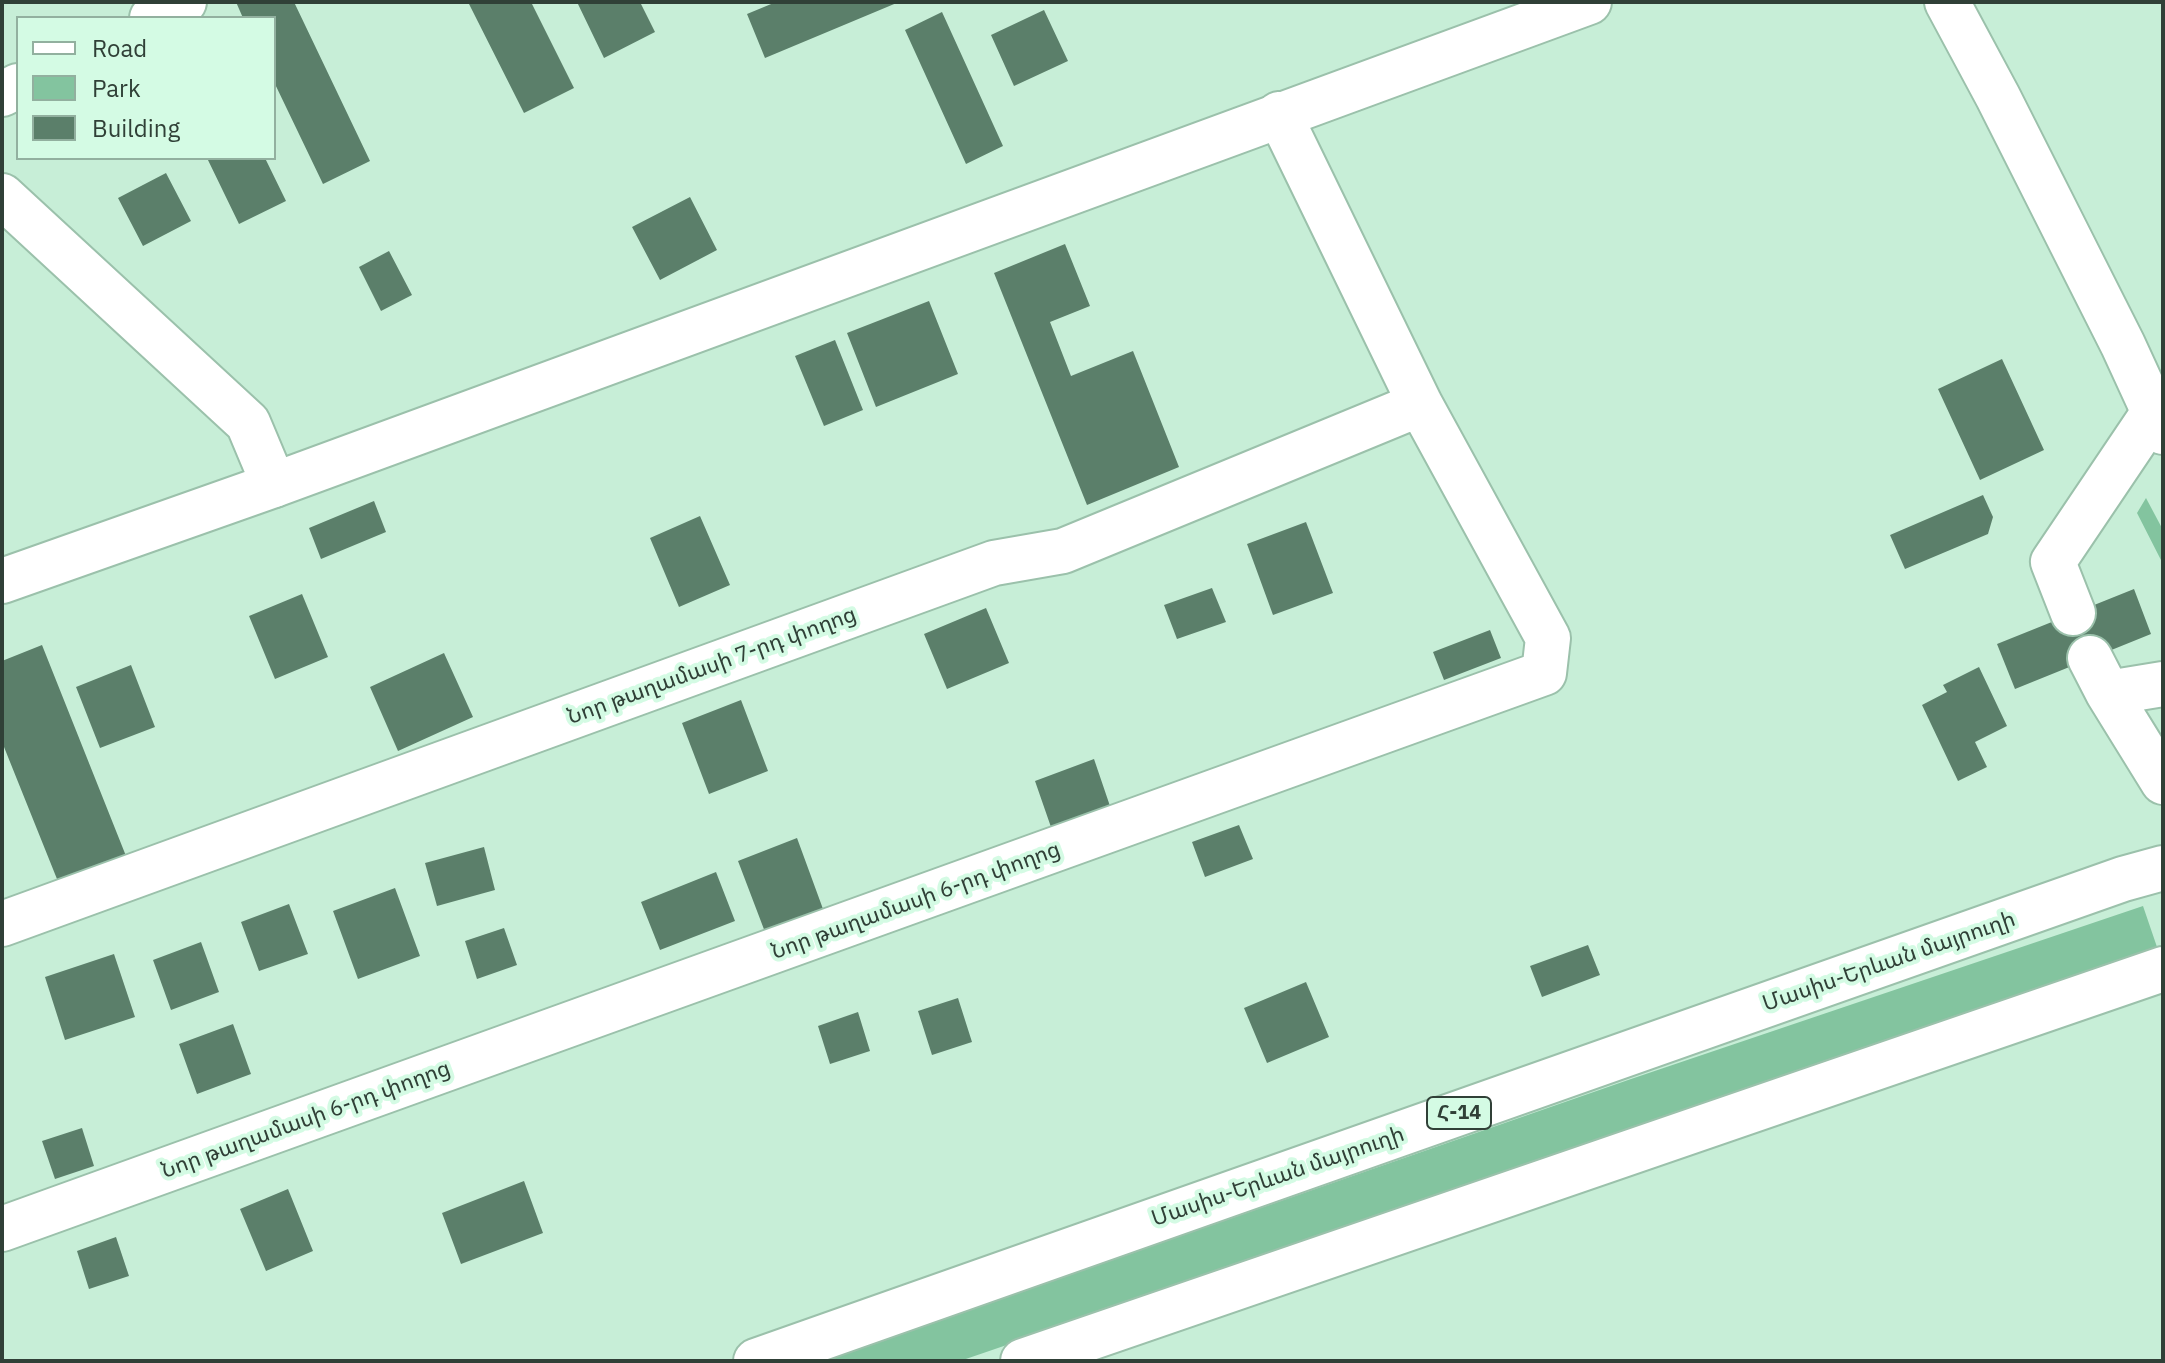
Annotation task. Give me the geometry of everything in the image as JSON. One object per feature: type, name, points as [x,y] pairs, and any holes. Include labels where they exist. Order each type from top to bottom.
[{"type":"main road","points":[[156,16],[184,2]]},
{"type":"main road","points":[[2,581],[274,485],[1589,2]]},
{"type":"main road","points":[[1947,2],[2012,125],[2158,422],[2053,562],[2073,613]]},
{"type":"main road","points":[[1279,114],[1420,404]]},
{"type":"main road","points":[[2,196],[248,423],[274,485]]},
{"type":"main road","name":"Նոր թաղամասի 7-րդ փողոց","points":[[2,924],[994,563],[1063,551],[1420,404]]},
{"type":"main road","name":"Նոր թաղամասի 6-րդ փողոց","points":[[2,1229],[1544,673],[1548,638],[1420,404]]},
{"type":"main road","points":[[2163,684],[2099,676],[2163,782]]},
{"type":"main road","name":"Մասիս-Երևան մայրուղի","points":[[756,1361],[2108,884],[2163,868]]},
{"type":"main road","points":[[1023,1361],[2163,969]]},
{"type":"green space","points":[[2146,498],[2163,530],[2163,564],[2137,513]]},
{"type":"green space","points":[[2143,906],[2157,947],[1465,1188],[960,1361],[821,1361],[1631,1079]]},
{"type":"building","points":[[236,2],[294,2],[370,161],[323,184],[276,86],[276,16],[242,16]]},
{"type":"building","points":[[468,2],[531,2],[574,88],[524,113]]},
{"type":"building","points":[[577,2],[640,2],[655,32],[604,58]]},
{"type":"building","points":[[776,2],[899,2],[765,58],[747,14]]},
{"type":"building","points":[[1044,10],[1068,61],[1014,86],[991,35]]},
{"type":"building","points":[[942,12],[1003,146],[966,164],[905,30]]},
{"type":"building","points":[[208,160],[266,160],[286,201],[239,224]]},
{"type":"building","points":[[166,173],[191,221],[143,246],[118,198]]},
{"type":"building","points":[[690,197],[717,250],[660,280],[632,227]]},
{"type":"building","points":[[1065,244],[1090,306],[1050,322],[1071,376],[1133,351],[1179,467],[1087,505],[994,273]]},
{"type":"building","points":[[389,251],[412,295],[381,311],[359,267]]},
{"type":"building","points":[[929,301],[958,374],[876,407],[847,333]]},
{"type":"building","points":[[835,340],[863,410],[824,426],[795,356]]},
{"type":"building","points":[[2002,359],[2044,450],[1980,480],[1938,389]]},
{"type":"building","points":[[1983,495],[1993,517],[1988,534],[1905,569],[1890,535]]},
{"type":"building","points":[[374,501],[386,532],[321,559],[309,528]]},
{"type":"building","points":[[700,516],[730,585],[679,607],[650,538]]},
{"type":"building","points":[[1306,522],[1333,593],[1273,615],[1247,544]]},
{"type":"building","points":[[1212,588],[1226,622],[1177,639],[1164,605]]},
{"type":"building","points":[[2134,589],[2151,634],[2015,689],[1997,644]]},
{"type":"building","points":[[302,594],[328,657],[275,679],[249,616]]},
{"type":"building","points":[[986,608],[1009,663],[947,689],[924,634]]},
{"type":"building","points":[[1490,630],[1501,658],[1444,680],[1433,652]]},
{"type":"building","points":[[42,645],[126,856],[59,884],[2,742],[2,661]]},
{"type":"building","points":[[444,653],[473,717],[398,751],[370,687]]},
{"type":"building","points":[[131,665],[155,727],[100,748],[76,687]]},
{"type":"building","points":[[1979,667],[2007,726],[1975,742],[1987,767],[1958,781],[1922,705],[1947,692],[1943,685]]},
{"type":"building","points":[[741,700],[768,771],[709,794],[682,723]]},
{"type":"building","points":[[1094,759],[1111,809],[1052,830],[1035,781]]},
{"type":"building","points":[[1239,825],[1253,859],[1205,877],[1192,842]]},
{"type":"building","points":[[797,838],[823,909],[765,932],[738,861]]},
{"type":"building","points":[[484,847],[495,890],[437,906],[425,863]]},
{"type":"building","points":[[716,872],[735,921],[660,950],[641,902]]},
{"type":"building","points":[[395,888],[420,956],[358,979],[333,911]]},
{"type":"building","points":[[289,904],[308,954],[259,971],[241,922]]},
{"type":"building","points":[[504,928],[517,965],[477,979],[465,941]]},
{"type":"building","points":[[201,942],[219,992],[171,1010],[153,960]]},
{"type":"building","points":[[1588,945],[1600,975],[1542,997],[1530,966]]},
{"type":"building","points":[[114,954],[135,1017],[65,1040],[45,977]]},
{"type":"building","points":[[1306,982],[1329,1037],[1267,1063],[1244,1008]]},
{"type":"building","points":[[958,998],[972,1042],[932,1055],[918,1011]]},
{"type":"building","points":[[858,1012],[870,1051],[830,1064],[818,1026]]},
{"type":"building","points":[[233,1024],[251,1074],[197,1094],[179,1044]]},
{"type":"building","points":[[82,1128],[94,1166],[55,1179],[42,1141]]},
{"type":"building","points":[[524,1181],[543,1233],[461,1264],[442,1213]]},
{"type":"building","points":[[288,1189],[313,1251],[266,1271],[240,1209]]},
{"type":"building","points":[[116,1237],[129,1276],[89,1289],[77,1251]]}]
